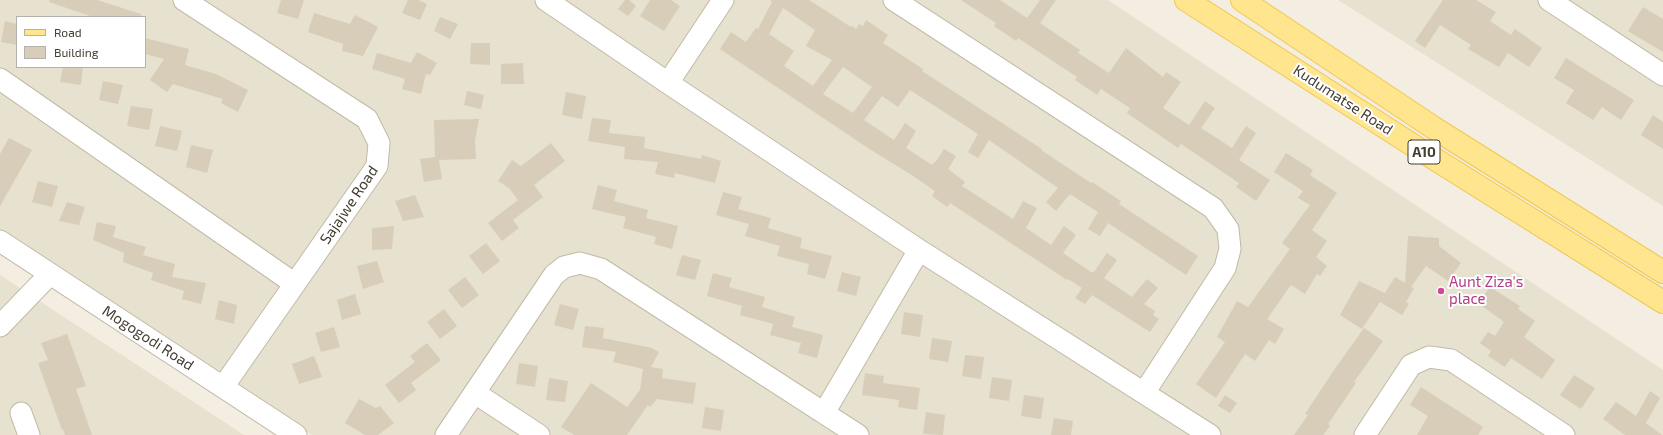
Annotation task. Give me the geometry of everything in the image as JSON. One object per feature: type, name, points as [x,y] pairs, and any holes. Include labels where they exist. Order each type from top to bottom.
[{"type":"main road","name":"Kudumatse Road","points":[[1186,0],[1415,147],[1663,302]]},
{"type":"main road","name":"Kudumatse Road","points":[[1242,0],[1434,128],[1663,272]]},
{"type":"street","name":"Sajajwe Road","points":[[184,0],[368,119],[379,143],[377,166],[223,387]]},
{"type":"street","points":[[546,0],[919,250],[1210,435]]},
{"type":"street","points":[[668,83],[723,0]]},
{"type":"street","points":[[894,0],[1212,208],[1228,229],[1230,249],[1225,268],[1144,393]]},
{"type":"street","points":[[1548,0],[1663,75]]},
{"type":"street","points":[[0,79],[295,284]]},
{"type":"street","name":"Mogogodi Road","points":[[0,241],[296,435]]},
{"type":"street","points":[[824,413],[919,250]]},
{"type":"street","points":[[446,435],[554,275],[564,267],[580,263],[601,269],[858,435]]},
{"type":"street","points":[[0,326],[50,274]]},
{"type":"street","points":[[1365,435],[1411,366],[1429,357],[1451,360],[1564,435]]},
{"type":"street","points":[[475,393],[539,435]]},
{"type":"street","points":[[21,413],[29,435]]},
{"type":"shaded area","points":[[0,0],[1108,0],[1663,370],[1663,435],[312,435],[0,235]]},
{"type":"shaded area","points":[[1338,0],[1663,0],[1663,206]]},
{"type":"shaded area","points":[[0,275],[244,435],[0,435]]},
{"type":"building","points":[[50,0],[97,0],[141,14],[141,16],[90,16],[49,2]]},
{"type":"building","points":[[281,0],[304,0],[298,19],[277,13]]},
{"type":"building","points":[[408,0],[418,0],[427,4],[420,20],[402,13]]},
{"type":"building","points":[[625,0],[629,0],[636,6],[628,16],[618,9]]},
{"type":"building","points":[[650,0],[671,0],[680,6],[664,31],[640,16]]},
{"type":"building","points":[[770,0],[809,0],[856,29],[859,24],[863,26],[866,20],[888,35],[883,43],[923,69],[922,71],[1042,149],[1041,150],[1091,183],[1092,182],[1121,201],[1119,204],[1198,256],[1186,275],[1108,223],[1100,236],[1088,229],[1098,212],[1070,194],[1056,211],[1046,202],[1058,188],[989,140],[978,158],[968,152],[978,134],[910,90],[898,107],[882,96],[864,120],[894,140],[905,123],[916,131],[906,148],[932,165],[944,149],[956,156],[948,169],[965,182],[962,186],[1013,219],[1023,201],[1037,208],[1026,228],[1051,245],[1064,226],[1076,235],[1063,253],[1091,272],[1094,272],[1107,253],[1117,260],[1104,278],[1132,297],[1147,279],[1158,288],[1144,304],[1155,311],[1153,315],[1159,319],[1150,332],[1092,295],[1085,304],[1075,298],[1082,288],[1068,279],[1067,280],[950,203],[947,207],[932,196],[935,191],[720,49],[731,32],[746,42],[756,28],[758,29],[772,2]],"holes":[[[783,8],[815,30],[806,46],[832,60],[813,86],[784,66],[794,51],[769,34]],[[843,67],[872,87],[853,113],[823,94]]]},
{"type":"building","points":[[961,0],[1000,0],[1027,18],[1040,0],[1056,0],[1040,23],[1080,50],[1078,53],[1109,73],[1126,48],[1163,77],[1166,72],[1181,82],[1163,108],[1189,125],[1205,101],[1215,108],[1201,128],[1232,148],[1246,126],[1256,133],[1239,160],[1270,180],[1256,201],[1236,187],[1239,183],[1181,144],[1178,148],[1127,113],[1130,108],[1101,89],[1097,95],[1075,80],[1077,77],[1018,38],[1016,41],[994,26],[996,23]]},
{"type":"building","points":[[1443,0],[1476,0],[1496,12],[1490,21],[1511,35],[1515,29],[1542,48],[1529,67],[1508,53],[1499,67],[1468,49],[1471,45],[1440,25],[1425,48],[1415,41]]},
{"type":"building","points":[[1643,7],[1663,19],[1663,52],[1628,31]]},
{"type":"building","points":[[314,13],[350,24],[355,15],[378,27],[363,56],[342,51],[343,44],[308,32]]},
{"type":"building","points":[[440,17],[458,24],[450,39],[434,31]]},
{"type":"building","points":[[5,21],[16,24],[16,45],[1,42]]},
{"type":"building","points":[[146,38],[189,49],[185,65],[216,74],[248,90],[238,112],[221,103],[223,99],[173,84],[167,92],[150,80],[164,59],[146,54]]},
{"type":"building","points":[[471,43],[490,43],[490,65],[470,64]]},
{"type":"building","points":[[417,52],[437,63],[430,75],[426,74],[421,94],[402,89],[405,79],[372,69],[377,53],[411,63]]},
{"type":"building","points":[[1566,58],[1634,100],[1621,120],[1602,107],[1593,120],[1566,103],[1574,90],[1554,78]]},
{"type":"building","points":[[523,63],[524,84],[501,84],[501,64]]},
{"type":"building","points":[[63,68],[83,68],[81,85],[60,82]]},
{"type":"building","points":[[103,81],[123,85],[118,104],[99,100]]},
{"type":"building","points":[[467,91],[484,95],[481,109],[464,105]]},
{"type":"building","points":[[566,92],[586,96],[582,119],[562,115]]},
{"type":"building","points":[[131,106],[153,109],[149,130],[127,126]]},
{"type":"building","points":[[1653,115],[1663,122],[1663,149],[1641,135]]},
{"type":"building","points":[[592,118],[611,120],[609,133],[645,137],[644,148],[701,159],[702,155],[721,161],[715,183],[675,173],[674,178],[655,174],[658,162],[624,159],[625,147],[588,141]]},
{"type":"building","points":[[479,119],[475,140],[476,159],[439,160],[442,179],[424,182],[420,159],[435,157],[434,120]]},
{"type":"building","points":[[160,126],[182,131],[177,151],[155,146]]},
{"type":"building","points":[[9,138],[32,150],[0,206],[0,154]]},
{"type":"building","points":[[551,143],[565,161],[534,185],[543,197],[513,220],[519,228],[502,241],[488,223],[518,200],[509,188],[498,181],[512,160],[521,166]]},
{"type":"building","points":[[191,145],[213,150],[207,173],[186,167]]},
{"type":"building","points":[[1286,153],[1313,170],[1310,175],[1337,193],[1312,230],[1327,241],[1316,257],[1327,266],[1320,276],[1317,274],[1305,294],[1291,285],[1267,319],[1284,329],[1275,344],[1269,340],[1255,361],[1245,354],[1216,398],[1196,384],[1225,342],[1217,337],[1237,301],[1248,307],[1290,249],[1282,243],[1310,205],[1298,198],[1303,191],[1274,172]]},
{"type":"building","points":[[38,181],[58,186],[52,207],[32,202]]},
{"type":"building","points":[[598,185],[617,190],[614,201],[648,210],[646,218],[678,226],[672,249],[654,244],[656,237],[623,228],[626,217],[592,209]]},
{"type":"building","points":[[723,192],[742,197],[738,209],[771,218],[768,228],[802,238],[800,248],[832,256],[825,279],[807,274],[809,264],[777,256],[780,246],[745,236],[749,224],[716,215]]},
{"type":"building","points":[[415,195],[424,217],[403,221],[395,201]]},
{"type":"building","points":[[67,202],[85,207],[79,225],[59,221]]},
{"type":"building","points":[[97,222],[116,226],[113,237],[146,247],[143,255],[175,264],[172,277],[206,283],[201,304],[182,299],[184,291],[151,280],[153,273],[123,262],[124,253],[93,240]]},
{"type":"building","points":[[394,226],[392,249],[372,250],[372,228]]},
{"type":"building","points":[[1408,236],[1439,238],[1439,246],[1461,263],[1448,281],[1426,266],[1411,287],[1414,288],[1406,302],[1409,304],[1402,315],[1380,302],[1362,329],[1340,315],[1359,281],[1385,293],[1395,277],[1405,283]]},
{"type":"building","points":[[486,243],[500,261],[483,274],[469,256]]},
{"type":"building","points":[[682,255],[701,260],[695,280],[676,275]]},
{"type":"building","points":[[377,261],[384,282],[363,289],[357,266]]},
{"type":"building","points":[[842,272],[861,277],[856,296],[837,291]]},
{"type":"building","points":[[713,273],[732,278],[729,287],[765,297],[762,307],[795,317],[792,327],[823,335],[817,358],[798,353],[801,343],[770,335],[773,324],[740,315],[742,306],[707,296]]},
{"type":"building","points":[[465,277],[479,295],[462,308],[448,290]]},
{"type":"building","points":[[1490,287],[1520,306],[1518,309],[1535,321],[1524,337],[1555,360],[1542,379],[1511,358],[1505,367],[1488,356],[1491,351],[1480,343],[1488,332],[1495,336],[1504,322],[1478,303]]},
{"type":"building","points":[[355,294],[361,314],[342,320],[337,300]]},
{"type":"building","points":[[219,300],[237,305],[234,324],[215,319]]},
{"type":"building","points":[[560,304],[579,309],[573,330],[554,325]]},
{"type":"building","points":[[444,309],[457,326],[440,339],[427,322]]},
{"type":"building","points":[[904,312],[923,315],[920,337],[901,334]]},
{"type":"building","points":[[585,326],[604,328],[603,338],[652,348],[659,352],[651,367],[663,369],[662,378],[696,383],[693,404],[657,399],[650,407],[648,405],[627,435],[574,435],[561,427],[591,383],[627,407],[640,390],[643,369],[613,362],[616,352],[582,347]]},
{"type":"building","points":[[334,327],[340,347],[321,352],[315,333]]},
{"type":"building","points":[[1364,328],[1383,341],[1354,382],[1356,383],[1328,424],[1330,426],[1323,435],[1294,435],[1308,415],[1305,414]]},
{"type":"building","points":[[67,334],[86,386],[76,389],[92,435],[65,435],[38,363],[48,360],[41,343]]},
{"type":"building","points":[[932,338],[952,341],[948,362],[929,359]]},
{"type":"building","points":[[427,343],[441,360],[411,383],[416,390],[399,403],[385,385],[415,362],[410,356]]},
{"type":"building","points":[[965,355],[984,357],[981,379],[962,376]]},
{"type":"building","points":[[314,356],[322,377],[299,384],[292,364]]},
{"type":"building","points":[[519,363],[538,366],[535,387],[516,384]]},
{"type":"building","points":[[865,373],[884,376],[883,383],[920,388],[917,410],[898,407],[899,400],[862,395]]},
{"type":"building","points":[[1574,375],[1595,388],[1581,409],[1560,395]]},
{"type":"building","points":[[992,377],[1012,380],[1009,401],[989,398]]},
{"type":"building","points":[[549,378],[568,381],[565,402],[546,400]]},
{"type":"building","points":[[1421,387],[1483,427],[1478,435],[1417,435],[1428,416],[1410,405]]},
{"type":"building","points":[[1650,391],[1660,398],[1646,423],[1662,435],[1625,435],[1603,419],[1616,402],[1636,416]]},
{"type":"building","points":[[1024,395],[1044,398],[1041,419],[1021,416]]},
{"type":"building","points":[[1225,395],[1237,403],[1230,413],[1218,406]]},
{"type":"building","points":[[359,399],[376,408],[380,406],[394,423],[378,435],[365,435],[345,423]]},
{"type":"building","points":[[705,407],[724,410],[721,431],[702,428]]},
{"type":"building","points":[[926,412],[945,415],[943,435],[923,434]]},
{"type":"building","points":[[1054,418],[1073,421],[1071,435],[1051,435]]},
{"type":"place","name":"Aunt Ziza's place","points":[[1441,291]]}]
